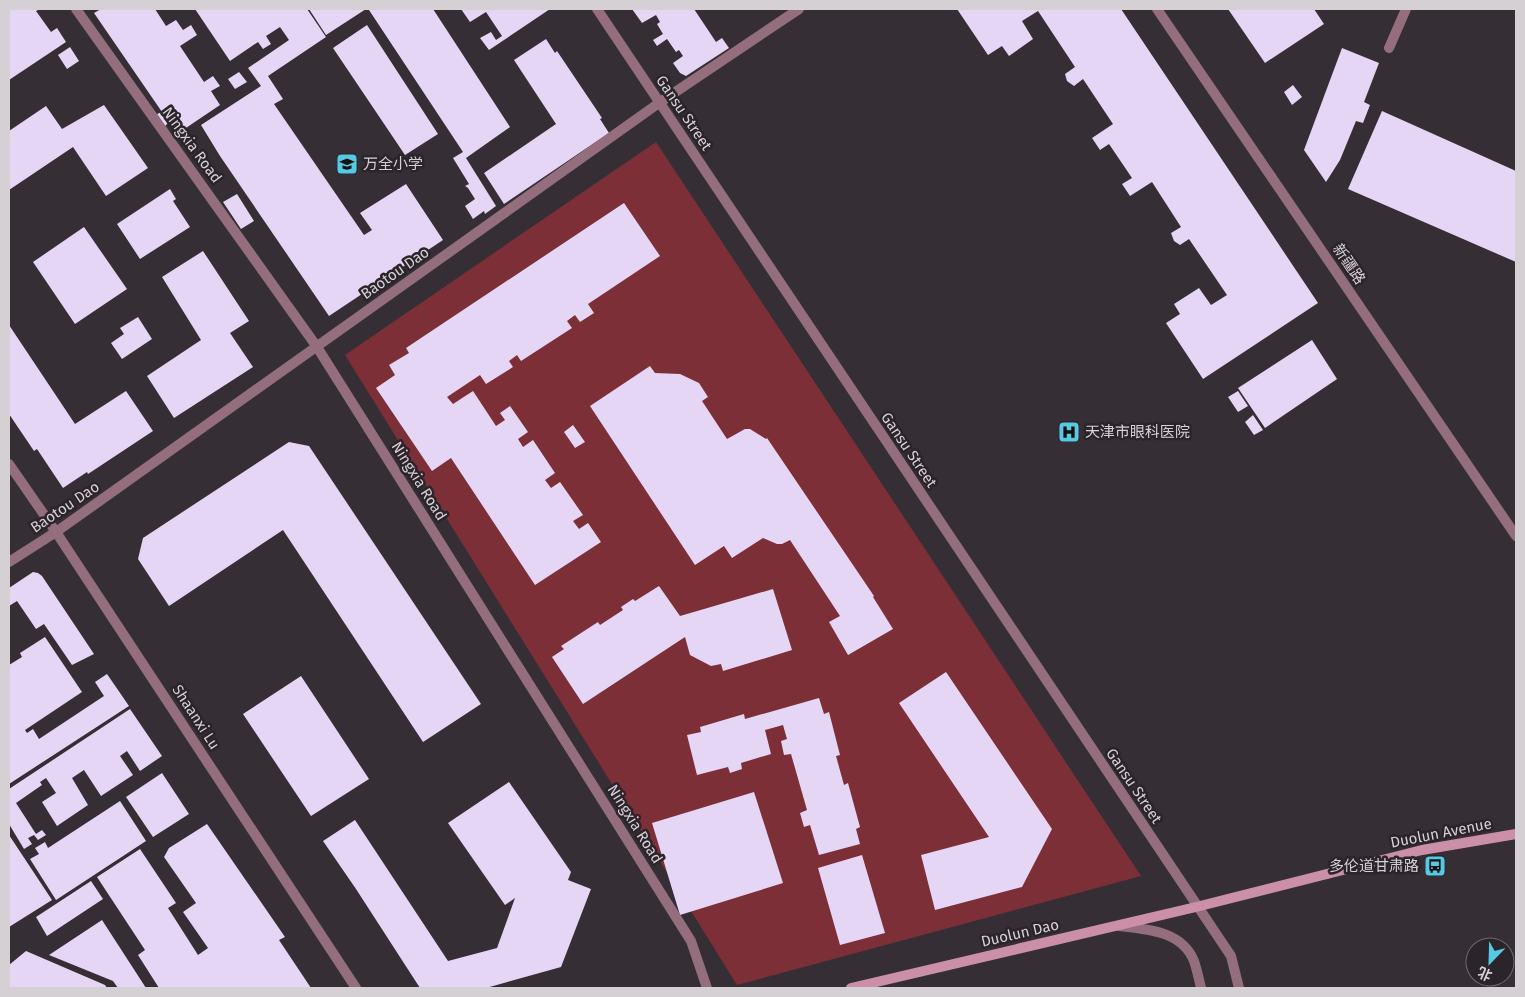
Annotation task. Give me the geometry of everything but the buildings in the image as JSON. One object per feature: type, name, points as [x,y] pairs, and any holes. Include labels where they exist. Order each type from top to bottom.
[{"type":"main road","name":"Duolun Avenue","points":[[1196,907],[1422,850],[1516,834]]},
{"type":"main road","name":"Duolun Dao","points":[[851,988],[1196,907]]},
{"type":"street","name":"Ningxia Road","points":[[76,9],[317,347],[691,941],[707,988]]},
{"type":"street","name":"Gansu Street","points":[[597,9],[1196,907],[1231,956],[1239,988]]},
{"type":"street","name":"Baotou Dao","points":[[9,562],[56,532],[659,103],[799,9]]},
{"type":"street","name":"新疆路","points":[[1157,9],[1516,536]]},
{"type":"street","points":[[1390,48],[1406,9]]},
{"type":"street","name":"Shaanxi Lu","points":[[9,464],[56,532],[356,988]]},
{"type":"street","points":[[1116,926],[1151,929],[1170,936],[1183,945],[1194,960],[1201,988]]},
{"type":"shaded area","points":[[656,142],[1141,876],[737,985],[345,355]]},
{"type":"place","name":"万全小学","points":[[347,164]]},
{"type":"place","name":"天津市眼科医院","points":[[1069,432]]},
{"type":"place","name":"多伦道甘肃路","points":[[1435,866]]}]
